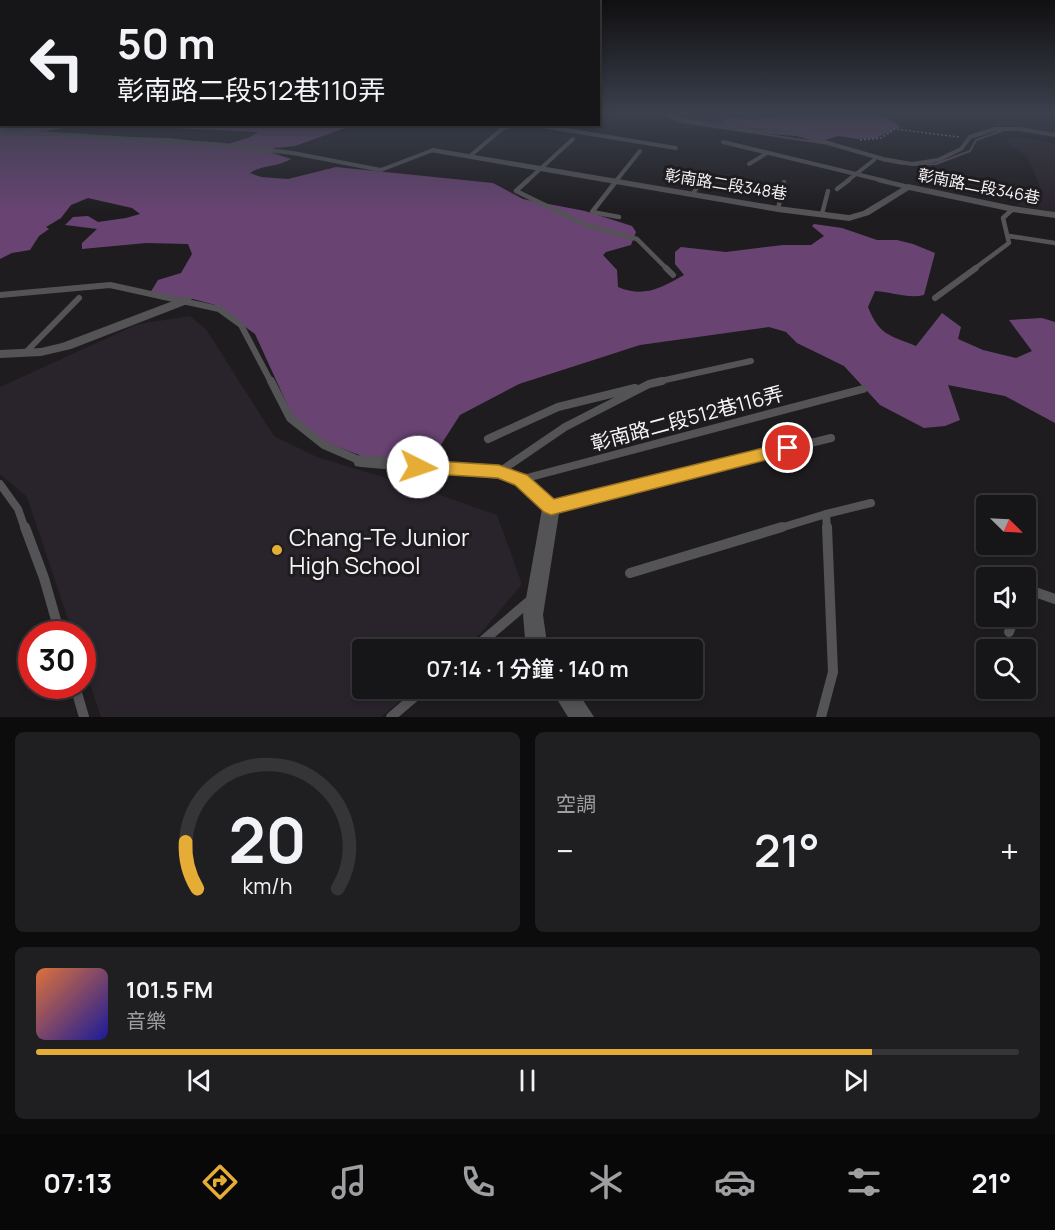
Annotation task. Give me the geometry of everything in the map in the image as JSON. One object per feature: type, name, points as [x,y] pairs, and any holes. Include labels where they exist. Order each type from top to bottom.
[{"type":"street","name":"彰南路二段348巷","points":[[433,150],[778,209],[849,218],[866,213],[908,187]]},
{"type":"street","name":"彰南路二段346巷","points":[[908,187],[1013,209],[1055,215]]},
{"type":"street","points":[[0,354],[41,352],[66,346],[186,300]]},
{"type":"street","points":[[361,461],[499,472],[521,480],[551,507],[533,615],[536,639]]},
{"type":"street","points":[[569,699],[582,717]]},
{"type":"lane","name":"彰南路二段348巷","points":[[236,146],[293,153],[381,170],[433,150]]},
{"type":"lane","points":[[470,156],[481,146]]},
{"type":"lane","points":[[565,146],[516,191],[585,225],[637,239],[673,275]]},
{"type":"lane","points":[[667,146],[676,148]]},
{"type":"lane","name":"彰南路二段346巷","points":[[741,146],[908,187]]},
{"type":"lane","points":[[840,146],[884,159],[912,164],[932,162],[963,146]]},
{"type":"lane","points":[[619,217],[592,212],[640,151]]},
{"type":"lane","points":[[749,165],[767,153]]},
{"type":"lane","points":[[837,189],[874,160]]},
{"type":"lane","points":[[693,194],[701,179]]},
{"type":"lane","points":[[778,209],[784,182]]},
{"type":"lane","points":[[822,214],[828,191]]},
{"type":"lane","points":[[935,297],[1009,243],[1003,218],[1013,209]]},
{"type":"lane","points":[[1009,236],[1055,243]]},
{"type":"lane","points":[[0,295],[110,285],[219,309],[241,326],[290,418],[324,445],[361,461]]},
{"type":"lane","points":[[26,353],[79,298]]},
{"type":"lane","points":[[488,439],[558,407],[751,361]]},
{"type":"lane","points":[[499,472],[565,427],[649,384]]},
{"type":"lane","name":"彰南路二段512巷116弄","points":[[521,480],[700,430],[863,389]]},
{"type":"lane","points":[[551,507],[831,438]]},
{"type":"lane","points":[[0,484],[18,509],[44,578],[56,621]]},
{"type":"lane","points":[[630,573],[825,514],[871,503]]},
{"type":"lane","points":[[821,717],[832,672],[825,514]]},
{"type":"lane","points":[[1036,592],[1055,599]]},
{"type":"lane","points":[[485,639],[537,595]]},
{"type":"lane","points":[[1009,632],[1011,627]]},
{"type":"lane","points":[[79,699],[84,717]]},
{"type":"lane","points":[[391,717],[412,699]]},
{"type":"shaded area","points":[[0,146],[290,146],[274,148],[270,152],[291,159],[250,173],[261,177],[288,179],[336,167],[493,183],[523,199],[585,211],[632,226],[636,232],[631,245],[606,252],[603,255],[617,270],[618,287],[636,292],[652,290],[684,275],[675,264],[675,252],[681,247],[726,252],[783,245],[811,245],[824,236],[812,226],[814,224],[842,228],[877,240],[897,240],[913,244],[935,253],[924,295],[906,296],[875,291],[868,307],[881,329],[899,339],[916,346],[942,313],[961,327],[958,339],[983,350],[1016,358],[1032,351],[1009,320],[1042,318],[1055,322],[1055,423],[1005,396],[948,385],[960,420],[945,426],[924,428],[880,405],[844,366],[797,343],[786,332],[769,327],[640,345],[519,384],[460,415],[435,454],[414,464],[391,467],[325,442],[293,417],[255,334],[215,305],[193,299],[163,300],[150,293],[158,280],[181,273],[192,254],[188,244],[146,243],[82,249],[82,243],[97,229],[65,225],[73,217],[88,216],[98,222],[140,214],[132,208],[88,198],[71,205],[61,218],[46,227],[49,229],[39,236],[30,250],[12,253],[0,259]]},
{"type":"shaded area","points":[[1012,146],[1055,146],[1055,212],[1013,205],[1019,205],[1018,196],[1027,196],[1035,191],[1042,192],[1027,156]]},
{"type":"shaded area","name":"Chang-Te Junior High School","points":[[190,316],[206,329],[274,436],[317,457],[420,488],[497,515],[522,584],[474,639],[352,639],[352,699],[403,699],[381,717],[101,717],[95,699],[96,621],[69,621],[27,497],[0,474],[0,387],[138,324]]},
{"type":"waterway","points":[[915,165],[936,164],[970,151],[972,146]]},
{"type":"waterway","points":[[882,160],[903,164]]},
{"type":"place","name":"Chang-Te Junior High School","points":[[277,550]]},
{"type":"route","points":[[418,467],[499,472],[521,480],[551,507],[788,448]]}]
